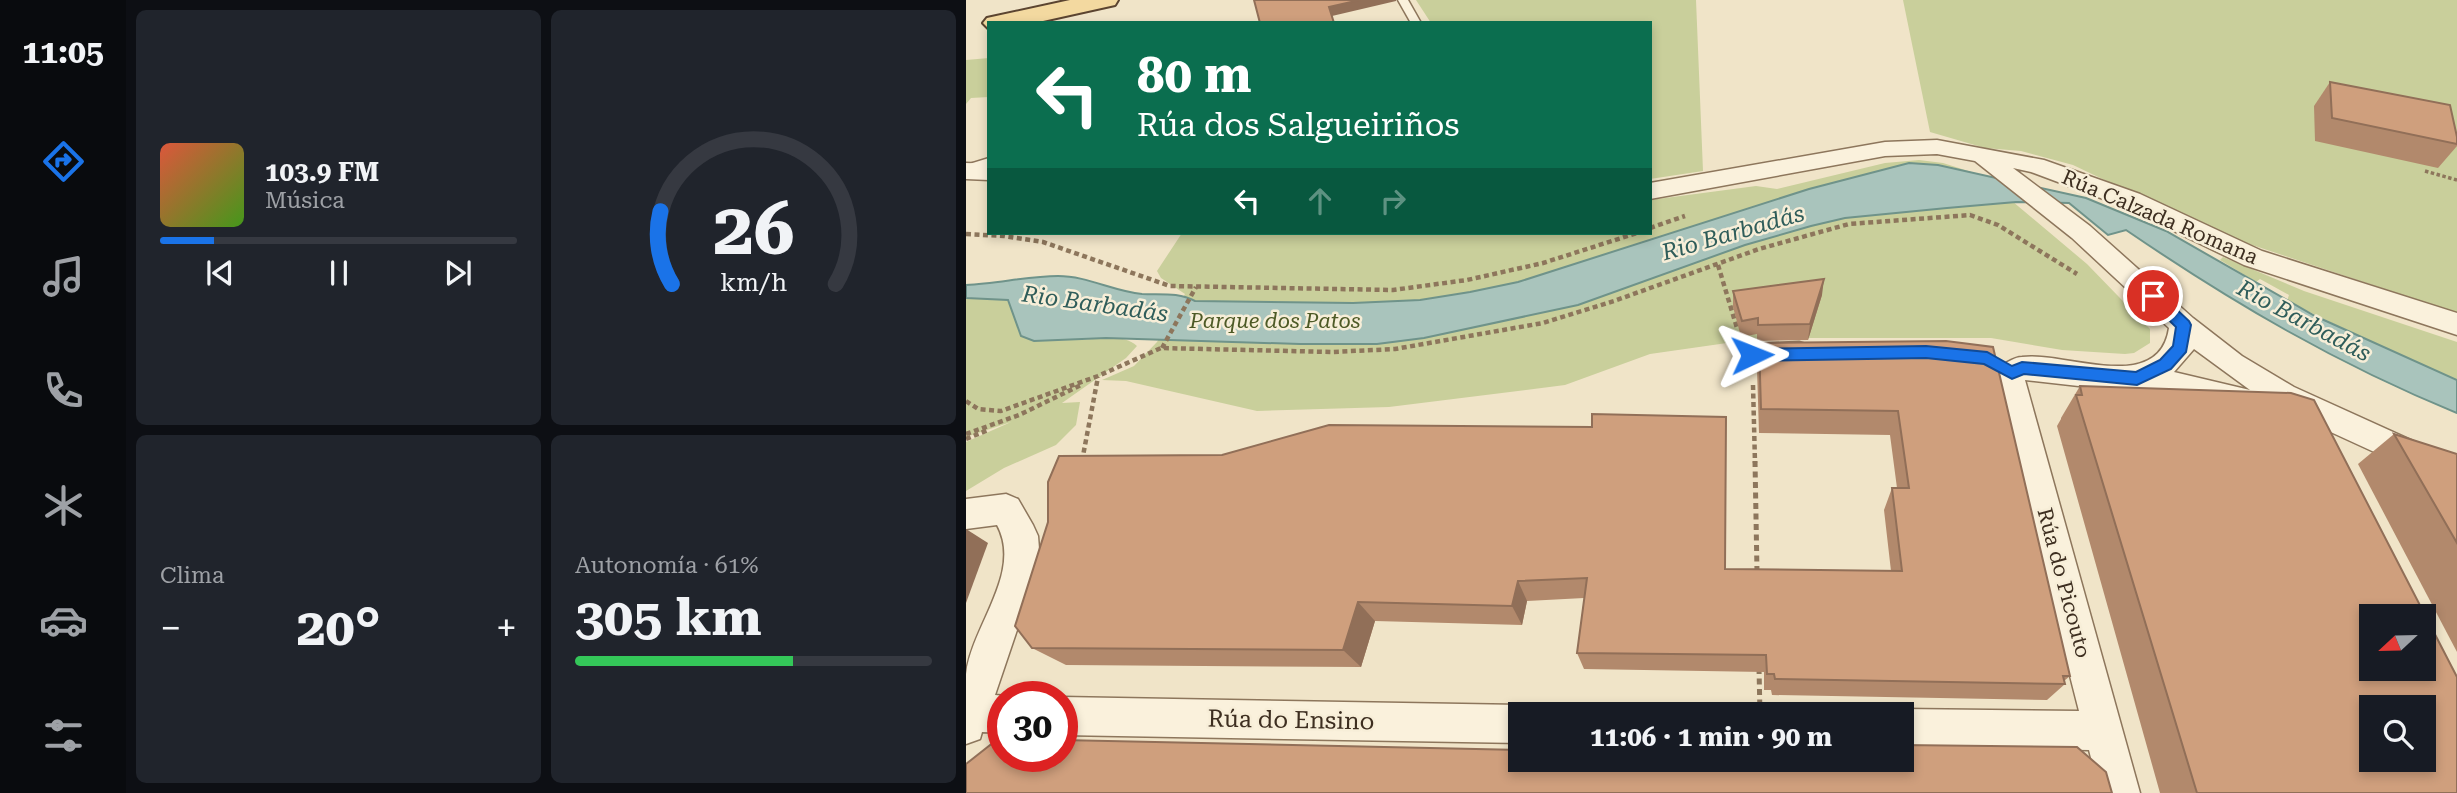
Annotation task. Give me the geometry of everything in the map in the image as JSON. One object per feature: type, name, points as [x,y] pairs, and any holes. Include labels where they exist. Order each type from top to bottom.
[{"type":"main road","points":[[991,21],[1024,7],[1057,0]]},
{"type":"main road","points":[[1006,21],[1106,0]]},
{"type":"street","name":"Rúa Calzada Romana","points":[[1652,191],[1885,149],[1937,147],[2036,165],[2131,200],[2253,258],[2457,324]]},
{"type":"street","points":[[1983,157],[2081,232],[2183,325],[2294,418],[2457,476]]},
{"type":"street","points":[[966,170],[987,172]]},
{"type":"street","points":[[2137,379],[2165,364],[2180,348],[2183,325]]},
{"type":"street","points":[[1752,355],[1830,353]]},
{"type":"street","name":"Rúa do Picouto","points":[[2120,793],[2010,382],[2000,366],[2194,387],[2294,418]]},
{"type":"street","points":[[966,514],[1006,509],[1021,536],[1023,562],[980,717]]},
{"type":"street","name":"Rúa do Ensino","points":[[1078,716],[1508,724]]},
{"type":"street","points":[[1914,728],[2104,731]]},
{"type":"lane","points":[[1403,0],[1415,21]]},
{"type":"lane","points":[[966,170],[987,163]]},
{"type":"path","points":[[2426,171],[2457,180]]},
{"type":"path","points":[[966,437],[1161,348],[1332,352],[1395,349],[1543,323],[1759,249],[1849,224],[1970,215],[1998,225],[2079,275]]},
{"type":"path","points":[[966,234],[1015,237],[1065,247],[1141,279],[1170,286],[1393,290],[1467,281],[1543,263],[1631,235]]},
{"type":"path","points":[[1718,265],[1740,337],[1752,355],[1757,576]]},
{"type":"path","points":[[1161,348],[1196,287]]},
{"type":"path","points":[[966,401],[970,406],[986,412],[1001,411],[1098,376]]},
{"type":"path","points":[[1074,469],[1083,460],[1098,376]]},
{"type":"path","points":[[1759,659],[1760,702]]},
{"type":"green space","points":[[1416,0],[1696,0],[1703,171],[1652,179],[1652,21],[1430,21]]},
{"type":"green space","points":[[1903,0],[2457,0],[2457,313],[2216,233],[2073,165],[2021,151],[1985,148],[1930,132]]},
{"type":"green space","points":[[987,58],[987,97],[971,98],[966,104],[966,60]]},
{"type":"green space","name":"Parque dos Patos","points":[[1919,160],[1943,163],[1981,175],[2087,264],[2150,329],[2150,343],[2134,353],[2125,354],[2062,350],[1991,338],[1762,338],[1650,354],[1565,385],[1389,407],[1257,411],[1126,381],[1102,380],[1134,366],[1157,342],[1185,294],[1161,278],[1157,271],[1181,235],[1652,235],[1652,200],[1756,186],[1777,189],[1885,163]]},
{"type":"green space","points":[[2223,257],[2304,291],[2457,342],[2457,380],[2412,362],[2287,301],[2289,295],[2260,279],[2256,282],[2220,260]]},
{"type":"green space","points":[[966,298],[1008,300],[1021,336],[1070,340],[1116,338],[1137,346],[1126,358],[1062,403],[1080,402],[1076,425],[1056,445],[1004,468],[966,491],[966,442],[1011,422],[966,437]]},
{"type":"water","name":"Rio Barbadás","points":[[1909,163],[1938,165],[2086,198],[2166,231],[2315,316],[2457,380],[2457,413],[2328,353],[2246,307],[2126,230],[2108,235],[2069,203],[2016,202],[1845,218],[1745,245],[1578,305],[1424,338],[1377,344],[1106,338],[1034,341],[1021,336],[1008,300],[966,298],[966,285],[1058,276],[1079,278],[1131,292],[1176,295],[1195,301],[1353,303],[1420,300],[1518,282],[1809,189]]},
{"type":"building","points":[[1254,0],[1360,0],[1329,7],[1333,21],[1259,21]]},
{"type":"building","points":[[2330,82],[2450,105],[2457,144],[2332,118]]},
{"type":"building","points":[[1824,279],[1810,324],[1758,325],[1758,318],[1742,321],[1733,291]]},
{"type":"building","points":[[1946,341],[1993,347],[2070,676],[2063,676],[2065,684],[1775,679],[1774,674],[1767,674],[1766,655],[1577,653],[1587,578],[1518,581],[1512,606],[1358,602],[1343,650],[1032,648],[1015,626],[1048,522],[1048,482],[1059,456],[1222,455],[1329,425],[1592,427],[1592,414],[1726,417],[1725,569],[1902,571],[1892,488],[1909,488],[1898,411],[1761,409],[1759,343]]},
{"type":"building","points":[[2080,386],[2291,393],[2314,400],[2419,604],[2359,604],[2359,681],[2436,681],[2436,636],[2457,677],[2457,793],[2197,793],[2076,395],[2082,395]]},
{"type":"building","points":[[2394,434],[2457,454],[2457,543]]},
{"type":"building","points":[[1078,740],[1508,750],[1508,772],[1914,772],[1914,745],[2077,747],[2106,772],[2112,793],[966,793],[966,764],[987,747],[987,772],[1078,772]]},
{"type":"route","points":[[1752,355],[1926,352],[1987,358],[2012,373],[2022,368],[2137,379],[2165,364],[2180,348],[2183,325],[2153,296]]}]
